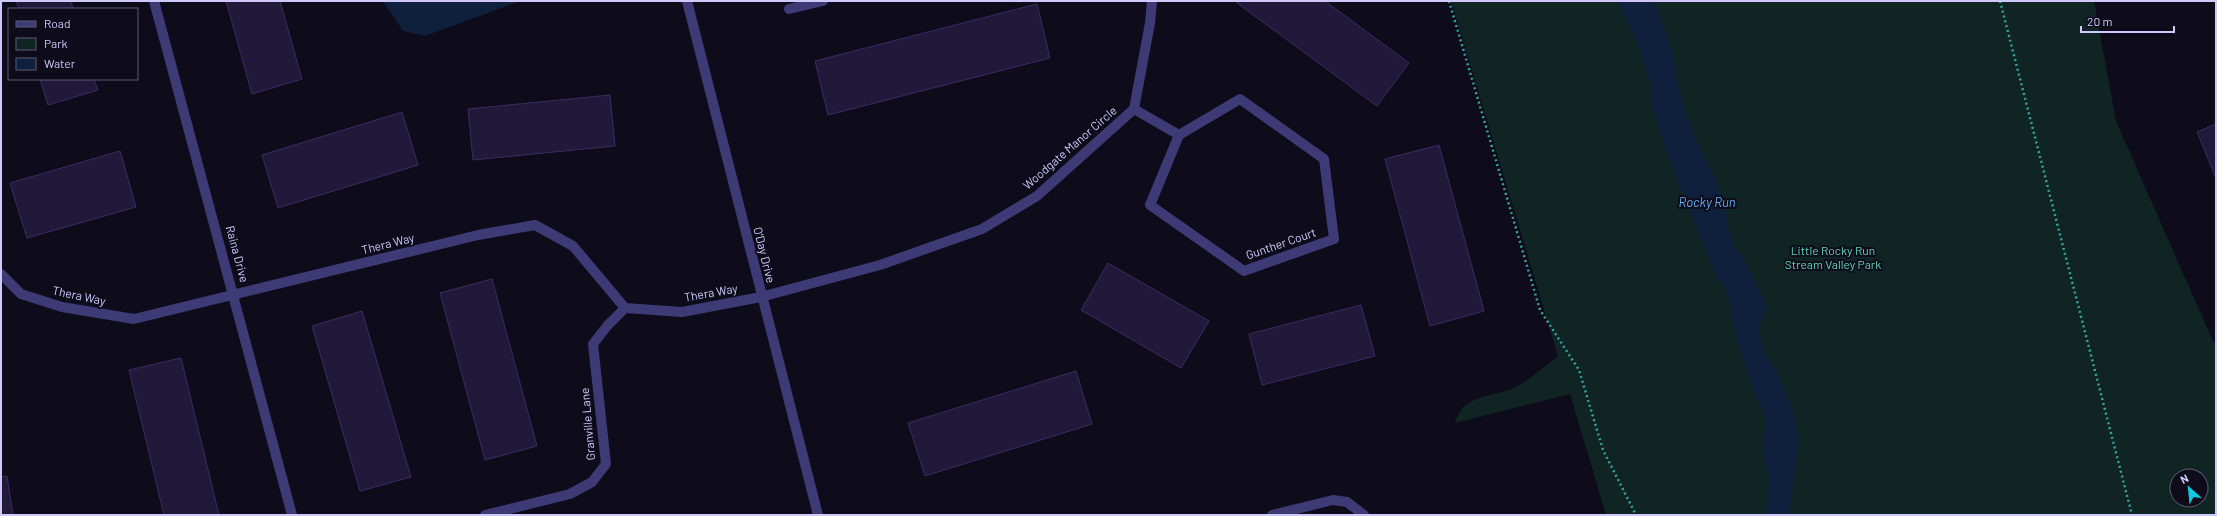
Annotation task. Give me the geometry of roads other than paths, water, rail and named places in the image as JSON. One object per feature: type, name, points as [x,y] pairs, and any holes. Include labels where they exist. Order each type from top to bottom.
[{"type":"street","name":"Raina Drive","points":[[154,1],[292,515]]},
{"type":"street","name":"O'Day Drive","points":[[687,1],[761,297],[818,515]]},
{"type":"street","points":[[789,9],[823,1]]},
{"type":"street","name":"Woodgate Manor Circle","points":[[761,297],[880,265],[982,229],[1037,196],[1134,109],[1150,23],[1152,1]]},
{"type":"street","name":"Gunther Court","points":[[1240,100],[1324,159],[1334,240],[1244,271],[1150,205],[1179,136],[1240,100]]},
{"type":"street","points":[[1134,109],[1179,136]]},
{"type":"street","name":"Thera Way","points":[[1,274],[21,294],[62,307],[134,319],[478,235],[535,225],[573,246],[625,308],[682,312],[761,297]]},
{"type":"street","name":"Granville Lane","points":[[485,515],[570,494],[592,482],[606,464],[593,344],[608,325],[625,308]]},
{"type":"street","points":[[1272,515],[1333,500],[1347,502],[1364,515]]},
{"type":"water","points":[[383,1],[520,1],[425,36],[403,31]]},
{"type":"water","name":"Rocky Run","points":[[1617,1],[1654,1],[1672,51],[1679,90],[1694,136],[1725,199],[1728,228],[1735,248],[1744,259],[1767,306],[1759,328],[1762,347],[1778,374],[1792,408],[1799,440],[1789,515],[1766,515],[1769,476],[1762,453],[1766,421],[1763,409],[1754,392],[1735,334],[1728,294],[1716,275],[1673,170],[1651,104],[1652,88],[1637,42]]},
{"type":"park label","name":"Little Rocky Run Stream Valley Park","points":[[1833,258]]}]
